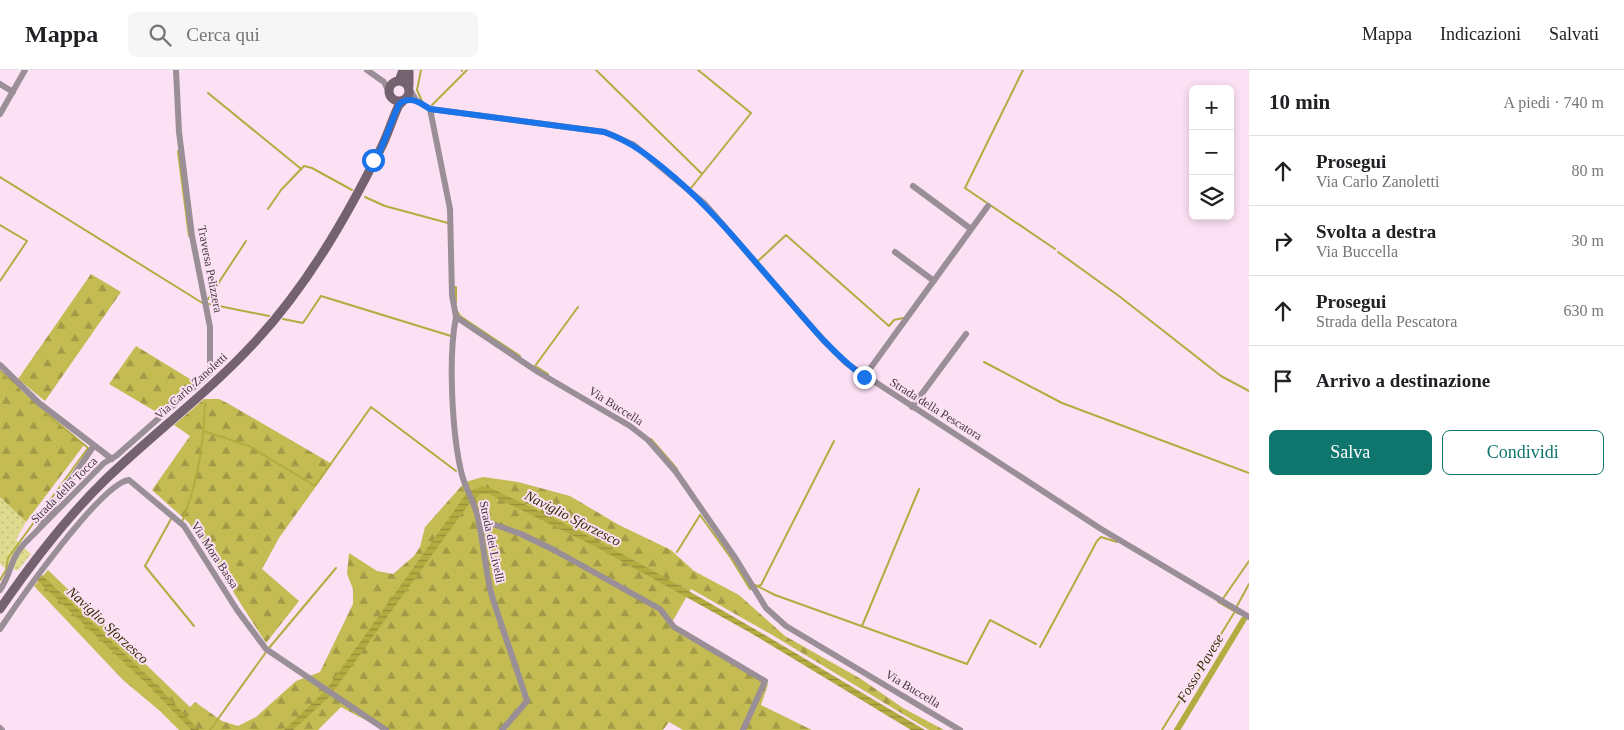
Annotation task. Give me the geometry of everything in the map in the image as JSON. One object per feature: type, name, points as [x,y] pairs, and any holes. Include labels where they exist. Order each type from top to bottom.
[{"type":"main road","name":"Via Carlo Zanoletti","points":[[373,160],[391,95],[403,70]]},
{"type":"main road","points":[[409,70],[409,88]]},
{"type":"main road","points":[[397,81],[405,82],[409,88]]},
{"type":"main road","name":"Via Carlo Zanoletti","points":[[0,609],[35,560],[68,519],[104,481],[234,364],[285,306],[329,244],[373,160],[380,151],[399,104],[404,101],[409,88]]},
{"type":"main road","points":[[391,95],[404,101]]},
{"type":"street","points":[[0,114],[25,70]]},
{"type":"street","name":"Traversa Pelizzera","points":[[112,459],[210,373],[209,320],[190,227],[179,132],[176,70]]},
{"type":"street","points":[[367,70],[384,82],[391,95]]},
{"type":"street","points":[[384,82],[397,81]]},
{"type":"street","points":[[0,84],[13,92]]},
{"type":"street","points":[[409,88],[416,100],[430,109],[450,209],[452,287],[456,317]]},
{"type":"street","points":[[404,101],[416,100]]},
{"type":"street","name":"Strada della Pescatora","points":[[430,109],[604,132],[634,145],[704,204],[824,341],[846,363],[864,377],[1100,529],[1243,613]]},
{"type":"street","points":[[913,186],[971,229]]},
{"type":"street","points":[[864,377],[988,206]]},
{"type":"street","points":[[895,252],[934,281]]},
{"type":"street","name":"Strada dei Livelli","points":[[456,317],[453,331],[452,363],[455,443],[468,493],[473,500],[478,519],[482,552],[492,596],[527,701],[502,730]]},
{"type":"street","name":"Via Buccella","points":[[456,317],[538,372],[630,426],[648,440],[676,472],[766,608],[786,626],[960,730]]},
{"type":"street","points":[[912,407],[966,334]]},
{"type":"street","points":[[0,365],[39,403],[93,447],[112,459]]},
{"type":"street","name":"Strada della Tocca","points":[[32,537],[93,447]]},
{"type":"street","name":"Strada della Tocca","points":[[0,590],[9,577],[12,558],[16,552],[104,463],[112,459]]},
{"type":"street","name":"Via Mora Bassa","points":[[0,629],[32,582],[78,524],[124,481],[134,483],[181,523],[237,610],[268,651],[386,730]]},
{"type":"street","points":[[478,519],[521,534],[554,550],[652,605],[660,610],[674,627],[765,681],[743,730]]},
{"type":"shaded area","points":[[482,486],[547,515],[657,573],[925,730],[911,730],[749,632],[598,548],[489,494],[480,494],[475,499],[470,491]]},
{"type":"shaded area","points":[[466,494],[471,501],[333,692],[328,687]]},
{"type":"shaded area","points":[[0,497],[26,522],[16,540],[31,554],[18,570],[3,567],[0,563]]},
{"type":"shaded area","points":[[42,575],[151,679],[199,730],[191,730],[146,683],[37,580]]},
{"type":"shaded area","points":[[325,691],[330,696],[293,730],[284,730]]},
{"type":"green space","points":[[91,274],[121,292],[45,401],[18,379]]},
{"type":"green space","points":[[136,346],[195,382],[158,413],[109,384]]},
{"type":"green space","points":[[0,372],[84,445],[26,522],[0,497]]},
{"type":"green space","points":[[204,399],[219,399],[229,404],[332,464],[279,538],[262,569],[299,601],[266,643],[189,523],[152,490],[190,436],[174,425]]},
{"type":"green space","points":[[483,477],[518,482],[570,496],[619,525],[671,550],[694,571],[739,595],[785,636],[861,679],[903,708],[944,730],[929,730],[774,636],[691,589],[671,624],[768,684],[761,705],[812,730],[683,730],[669,722],[663,730],[384,730],[341,707],[318,730],[179,730],[160,711],[123,680],[34,586],[48,570],[190,707],[195,702],[222,721],[238,726],[256,717],[296,681],[320,672],[353,604],[353,589],[347,574],[349,553],[377,571],[393,574],[414,556],[420,547],[425,527],[465,482]]},
{"type":"waterway","points":[[421,70],[417,90],[422,101]]},
{"type":"waterway","points":[[432,105],[467,70]]},
{"type":"waterway","points":[[596,70],[702,174]]},
{"type":"waterway","points":[[691,188],[751,113],[698,70]]},
{"type":"waterway","points":[[1023,70],[965,188],[1055,249]]},
{"type":"waterway","points":[[208,93],[300,168]]},
{"type":"waterway","points":[[178,151],[189,236]]},
{"type":"waterway","points":[[268,209],[281,190],[304,166],[312,168],[352,190]]},
{"type":"waterway","points":[[0,177],[204,304]]},
{"type":"waterway","points":[[365,197],[385,206],[448,223]]},
{"type":"waterway","points":[[0,225],[27,241],[0,281]]},
{"type":"waterway","points":[[758,261],[786,235],[889,326],[894,320],[903,318]]},
{"type":"waterway","points":[[208,299],[246,241]]},
{"type":"waterway","points":[[1058,252],[1119,296],[1221,376],[1249,391]]},
{"type":"waterway","points":[[453,287],[456,287],[456,302]]},
{"type":"waterway","points":[[283,319],[303,323],[321,296],[451,336]]},
{"type":"waterway","points":[[209,304],[269,316]]},
{"type":"waterway","points":[[535,366],[578,307]]},
{"type":"waterway","points":[[457,311],[460,316],[520,356]]},
{"type":"waterway","points":[[984,362],[1062,403],[1249,473]]},
{"type":"waterway","points":[[537,367],[548,374]]},
{"type":"waterway","points":[[0,371],[21,389]]},
{"type":"waterway","points":[[182,522],[199,464],[205,403]]},
{"type":"waterway","points":[[204,431],[249,446],[315,486],[371,407],[456,471]]},
{"type":"waterway","points":[[0,580],[6,570],[8,558],[88,448],[46,413]]},
{"type":"waterway","points":[[651,439],[677,469]]},
{"type":"waterway","points":[[757,586],[761,585],[834,441]]},
{"type":"waterway","points":[[862,626],[919,489]]},
{"type":"waterway","points":[[677,552],[700,515],[731,558],[750,589],[753,588]]},
{"type":"waterway","points":[[171,519],[145,566],[194,626]]},
{"type":"waterway","points":[[1040,647],[1097,541],[1101,537],[1117,542]]},
{"type":"waterway","points":[[1222,600],[1249,561]]},
{"type":"waterway","points":[[210,730],[269,648],[336,568]]},
{"type":"waterway","points":[[1237,606],[1249,584]]},
{"type":"waterway","points":[[755,585],[775,595],[967,664],[990,620],[1036,644]]},
{"type":"waterway","points":[[1218,602],[1239,614]]},
{"type":"waterway","points":[[1162,730],[1234,613]]},
{"type":"waterway","name":"Fosso Pavese","points":[[1177,730],[1244,619]]},
{"type":"route","points":[[373,160],[380,151],[399,104],[404,100],[416,100],[430,109],[529,121],[619,136],[634,145],[667,171],[704,204],[824,341],[846,363],[864,377]]},
{"type":"water label","name":"Naviglio Sforzesco","points":[[573,518]]},
{"type":"water label","name":"Naviglio Sforzesco","points":[[108,625]]}]
